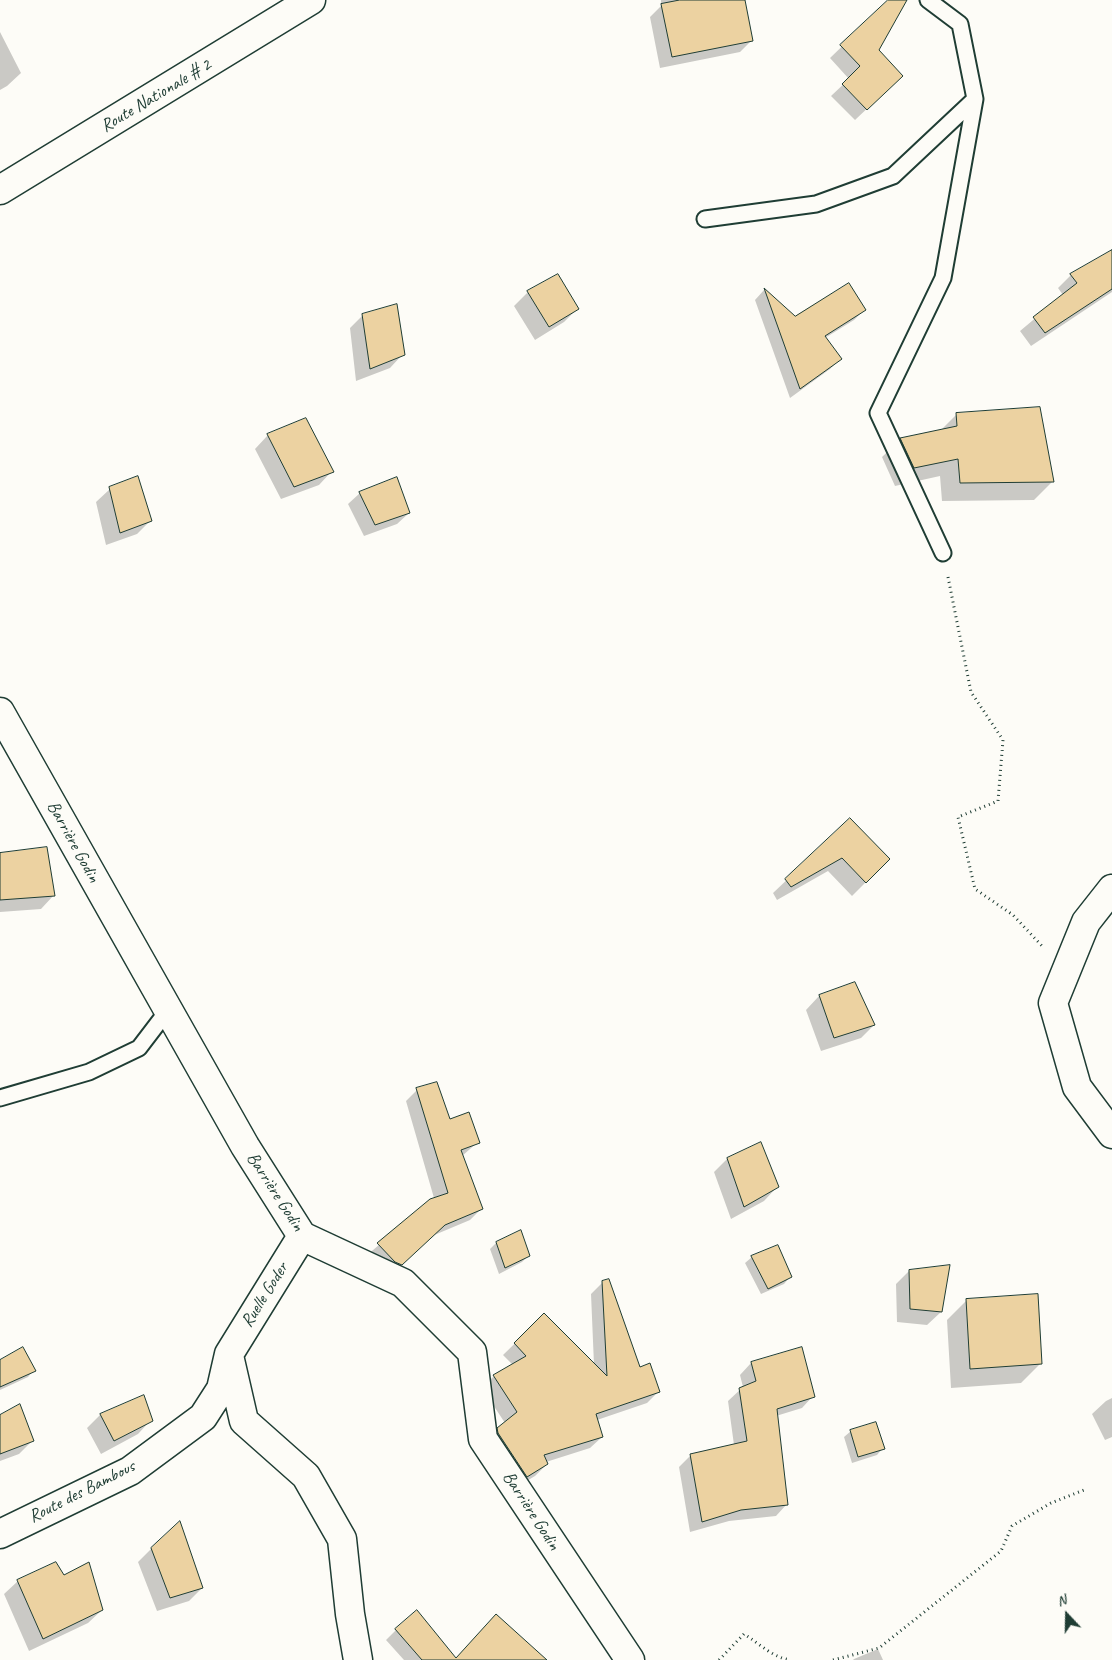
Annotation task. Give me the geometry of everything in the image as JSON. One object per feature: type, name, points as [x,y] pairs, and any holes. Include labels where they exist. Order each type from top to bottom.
[{"type":"street","name":"Route Nationale # 2","points":[[0,190],[311,0]]},
{"type":"street","name":"Barrière Godin","points":[[0,712],[245,1146],[302,1236],[403,1283],[472,1352],[483,1438],[630,1660]]},
{"type":"street","points":[[1112,889],[1086,922],[1053,1002],[1077,1087],[1112,1134]]},
{"type":"street","name":"Ruelle Goder","points":[[229,1354],[302,1236]]},
{"type":"street","points":[[229,1354],[244,1421],[306,1476],[342,1539],[350,1614],[358,1660]]},
{"type":"street","name":"Route des Bambous","points":[[0,1534],[130,1471],[203,1417],[221,1389],[229,1354]]},
{"type":"lane","points":[[928,0],[960,24],[975,99],[943,278],[878,413],[943,553]]},
{"type":"lane","points":[[705,219],[816,204],[893,176],[975,99]]},
{"type":"lane","points":[[0,1098],[89,1072],[139,1048],[168,1010]]},
{"type":"path","points":[[943,553],[971,692],[1003,740],[998,801],[958,817],[975,889],[1013,915],[1066,971]]},
{"type":"path","points":[[833,1660],[879,1648],[1001,1551],[1012,1526],[1051,1503],[1084,1490]]},
{"type":"path","points":[[719,1660],[744,1634],[775,1657],[790,1660]]},
{"type":"building","points":[[680,0],[745,0],[753,41],[672,57],[661,4]]},
{"type":"building","points":[[888,0],[907,0],[879,50],[903,76],[867,110],[842,84],[860,66],[840,45]]},
{"type":"building","points":[[1112,250],[1112,289],[1045,333],[1033,317],[1077,283],[1070,274]]},
{"type":"building","points":[[558,274],[579,309],[549,327],[527,291]]},
{"type":"building","points":[[849,283],[866,310],[825,336],[842,359],[800,389],[764,288],[795,316]]},
{"type":"building","points":[[397,304],[405,355],[370,369],[362,314]]},
{"type":"building","points":[[1040,407],[1054,482],[960,483],[958,459],[914,468],[900,438],[957,426],[956,413]]},
{"type":"building","points":[[306,418],[334,472],[294,487],[267,434]]},
{"type":"building","points":[[138,476],[152,521],[120,533],[109,487]]},
{"type":"building","points":[[397,477],[410,513],[375,525],[359,492]]},
{"type":"building","points":[[850,818],[890,859],[866,883],[842,858],[791,887],[785,879]]},
{"type":"building","points":[[47,847],[55,896],[0,900],[0,853]]},
{"type":"building","points":[[855,982],[875,1025],[834,1038],[819,995]]},
{"type":"building","points":[[437,1082],[450,1119],[469,1112],[480,1143],[461,1150],[483,1209],[445,1225],[402,1265],[395,1262],[377,1243],[430,1199],[448,1193],[416,1088]]},
{"type":"building","points":[[761,1142],[779,1187],[744,1207],[727,1158]]},
{"type":"building","points":[[521,1230],[530,1256],[505,1268],[496,1242]]},
{"type":"building","points":[[778,1245],[792,1277],[768,1289],[751,1256]]},
{"type":"building","points":[[950,1265],[942,1312],[910,1309],[909,1270]]},
{"type":"building","points":[[609,1279],[640,1367],[650,1363],[660,1392],[596,1414],[603,1437],[544,1455],[548,1464],[527,1477],[498,1433],[497,1428],[517,1412],[493,1375],[526,1356],[514,1343],[544,1313],[607,1376],[602,1281]]},
{"type":"building","points":[[1038,1294],[1042,1364],[970,1369],[966,1299]]},
{"type":"building","points":[[23,1347],[36,1371],[0,1387],[0,1360]]},
{"type":"building","points":[[802,1347],[815,1397],[777,1409],[788,1505],[741,1510],[702,1522],[690,1454],[747,1441],[739,1388],[756,1381],[751,1362]]},
{"type":"building","points":[[144,1395],[153,1421],[114,1441],[100,1414]]},
{"type":"building","points":[[20,1404],[34,1441],[0,1454],[0,1415]]},
{"type":"building","points":[[876,1422],[885,1449],[858,1457],[850,1430]]},
{"type":"building","points":[[180,1521],[203,1588],[170,1598],[151,1548]]},
{"type":"building","points":[[56,1562],[64,1575],[89,1562],[103,1610],[43,1639],[17,1580]]},
{"type":"building","points":[[417,1610],[456,1658],[496,1614],[547,1660],[422,1660],[395,1629]]}]
